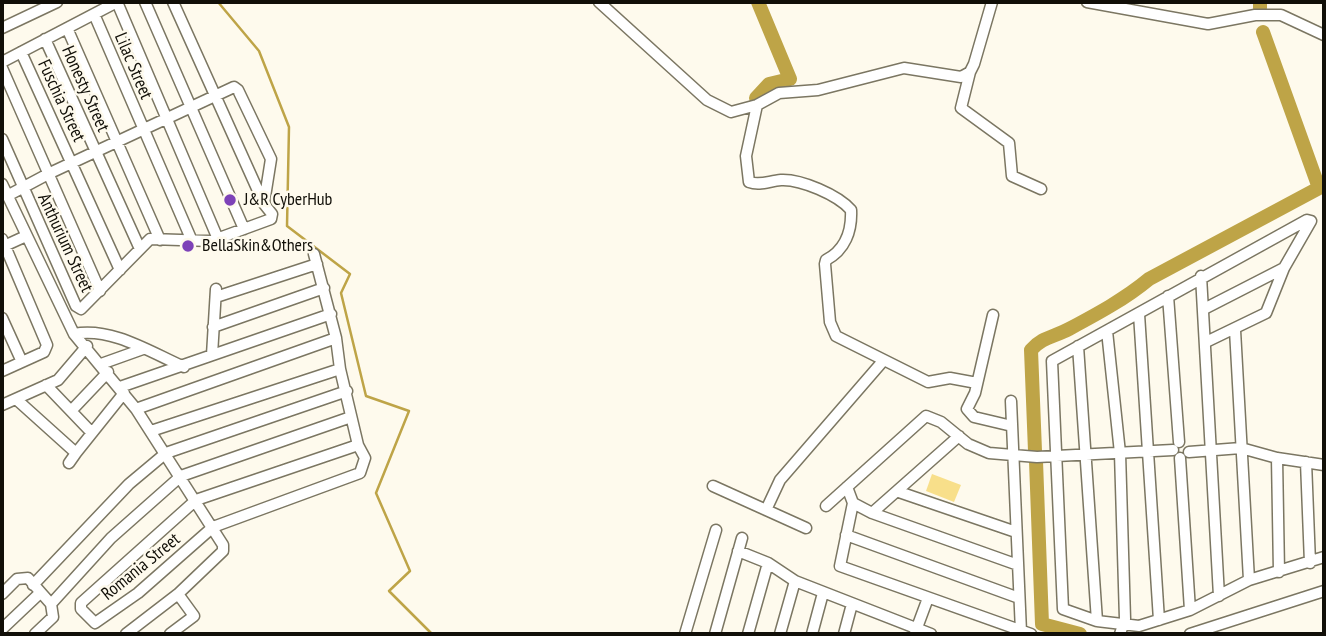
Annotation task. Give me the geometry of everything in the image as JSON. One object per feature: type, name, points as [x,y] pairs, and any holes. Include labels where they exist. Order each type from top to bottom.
[{"type":"street","points":[[2,28],[57,2]]},
{"type":"street","points":[[2,62],[117,2],[169,118],[218,239]]},
{"type":"street","points":[[145,2],[244,229]]},
{"type":"street","points":[[2,68],[100,291],[150,239],[218,239],[271,219],[272,214],[264,204],[173,2]]},
{"type":"street","points":[[599,2],[715,105],[731,112],[757,105],[779,93],[818,90],[904,68],[913,67],[954,78],[970,72]]},
{"type":"street","points":[[992,2],[961,108],[1009,143],[1012,176],[1041,189]]},
{"type":"street","points":[[1087,2],[1208,24],[1255,15],[1282,15],[1324,35]]},
{"type":"street","name":"Lilac Street","points":[[94,14],[192,241]]},
{"type":"street","points":[[66,28],[160,240]]},
{"type":"street","name":"Honesty Street","points":[[45,39],[140,250]]},
{"type":"street","name":"Fuschia Street","points":[[21,52],[120,270]]},
{"type":"street","points":[[7,196],[50,173],[234,87],[238,90],[271,159],[264,204]]},
{"type":"street","points":[[757,105],[746,156],[749,182],[797,182],[844,202],[850,210],[844,247],[840,253],[826,260],[825,264],[830,322],[836,336],[928,382],[950,379],[977,383]]},
{"type":"street","name":"Anthurium Street","points":[[2,139],[76,306],[81,309],[100,291]]},
{"type":"street","points":[[2,184],[74,334],[87,346],[136,409],[213,527],[223,551],[178,594],[126,634]]},
{"type":"street","points":[[1206,342],[1266,313],[1284,268],[1311,221],[1307,220],[1201,276],[1139,314],[1052,361],[1063,609],[1122,630],[1190,610],[1249,580],[1324,557]]},
{"type":"street","points":[[2,371],[47,349],[3,244],[26,236]]},
{"type":"street","points":[[212,355],[216,293],[315,259],[331,314],[340,369],[358,445],[365,458],[360,474],[213,527]]},
{"type":"street","points":[[1204,309],[1284,268]]},
{"type":"street","points":[[1201,276],[1219,596]]},
{"type":"street","points":[[214,327],[324,288]]},
{"type":"street","points":[[1168,296],[1190,610]]},
{"type":"street","points":[[69,463],[122,390],[212,355],[331,314]]},
{"type":"street","points":[[1139,314],[1159,620]]},
{"type":"street","points":[[993,315],[977,383],[967,410],[970,414],[1012,426]]},
{"type":"street","points":[[2,318],[22,362]]},
{"type":"street","points":[[1235,330],[1249,580]]},
{"type":"street","points":[[74,334],[89,331],[115,336],[184,367]]},
{"type":"street","points":[[1107,331],[1119,453],[1122,630]]},
{"type":"street","points":[[136,409],[336,338]]},
{"type":"street","points":[[2,405],[58,380],[87,346]]},
{"type":"street","points":[[1078,346],[1088,453],[1097,621]]},
{"type":"street","points":[[71,411],[105,368],[143,349]]},
{"type":"street","points":[[766,510],[780,480],[883,361]]},
{"type":"street","points":[[151,431],[340,369]]},
{"type":"street","points":[[46,385],[92,433]]},
{"type":"street","points":[[2,629],[129,484],[166,453],[347,391]]},
{"type":"street","points":[[16,399],[76,453]]},
{"type":"street","points":[[1011,401],[1019,598],[1026,633]]},
{"type":"street","points":[[826,506],[926,416],[941,422],[989,453],[1055,456],[1241,448],[1277,458],[1323,464]]},
{"type":"street","points":[[51,604],[111,538],[181,476],[351,417]]},
{"type":"street","points":[[872,513],[899,492],[959,436]]},
{"type":"street","points":[[196,500],[358,445]]},
{"type":"street","points":[[1277,458],[1279,572]]},
{"type":"street","points":[[1306,462],[1310,563]]},
{"type":"street","points":[[713,486],[806,528]]},
{"type":"street","points":[[847,487],[853,503],[839,566],[1026,633]]},
{"type":"street","points":[[899,492],[1016,532]]},
{"type":"street","name":"Romania Street","points":[[196,500],[81,603],[81,609],[95,623],[138,593],[213,527]]},
{"type":"street","points":[[853,503],[872,513],[1018,565]]},
{"type":"street","points":[[685,634],[716,530]]},
{"type":"street","points":[[846,535],[1019,598]]},
{"type":"street","points":[[715,634],[742,538]]},
{"type":"street","points":[[738,551],[768,563],[795,581],[915,631],[931,634]]},
{"type":"street","points":[[748,634],[768,563]]},
{"type":"street","points":[[2,594],[22,577],[51,604],[53,617],[35,634]]},
{"type":"street","points":[[780,634],[795,581]]},
{"type":"street","points":[[1190,634],[1324,591]]},
{"type":"street","points":[[812,634],[823,593]]},
{"type":"street","points":[[170,634],[194,616],[178,594]]},
{"type":"street","points":[[915,631],[928,598]]},
{"type":"street","points":[[845,634],[852,604]]},
{"type":"shaded area","points":[[932,474],[961,485],[954,502],[926,491]]},
{"type":"waterway","points":[[218,2],[259,51],[289,127],[287,226],[350,274],[341,293],[366,396],[409,411],[376,493],[410,571],[389,591],[432,634]]},
{"type":"waterway","points":[[756,98],[769,84],[790,79],[758,2]]},
{"type":"waterway","points":[[1260,2],[1260,8]]},
{"type":"waterway","points":[[1035,451],[1031,350],[1035,346],[1100,312],[1149,279],[1319,188],[1263,32]]},
{"type":"waterway","points":[[1036,461],[1042,624],[1080,634]]},
{"type":"place","name":"J&R CyberHub","points":[[230,200]]},
{"type":"place","name":"BellaSkin&Others","points":[[188,246]]}]
